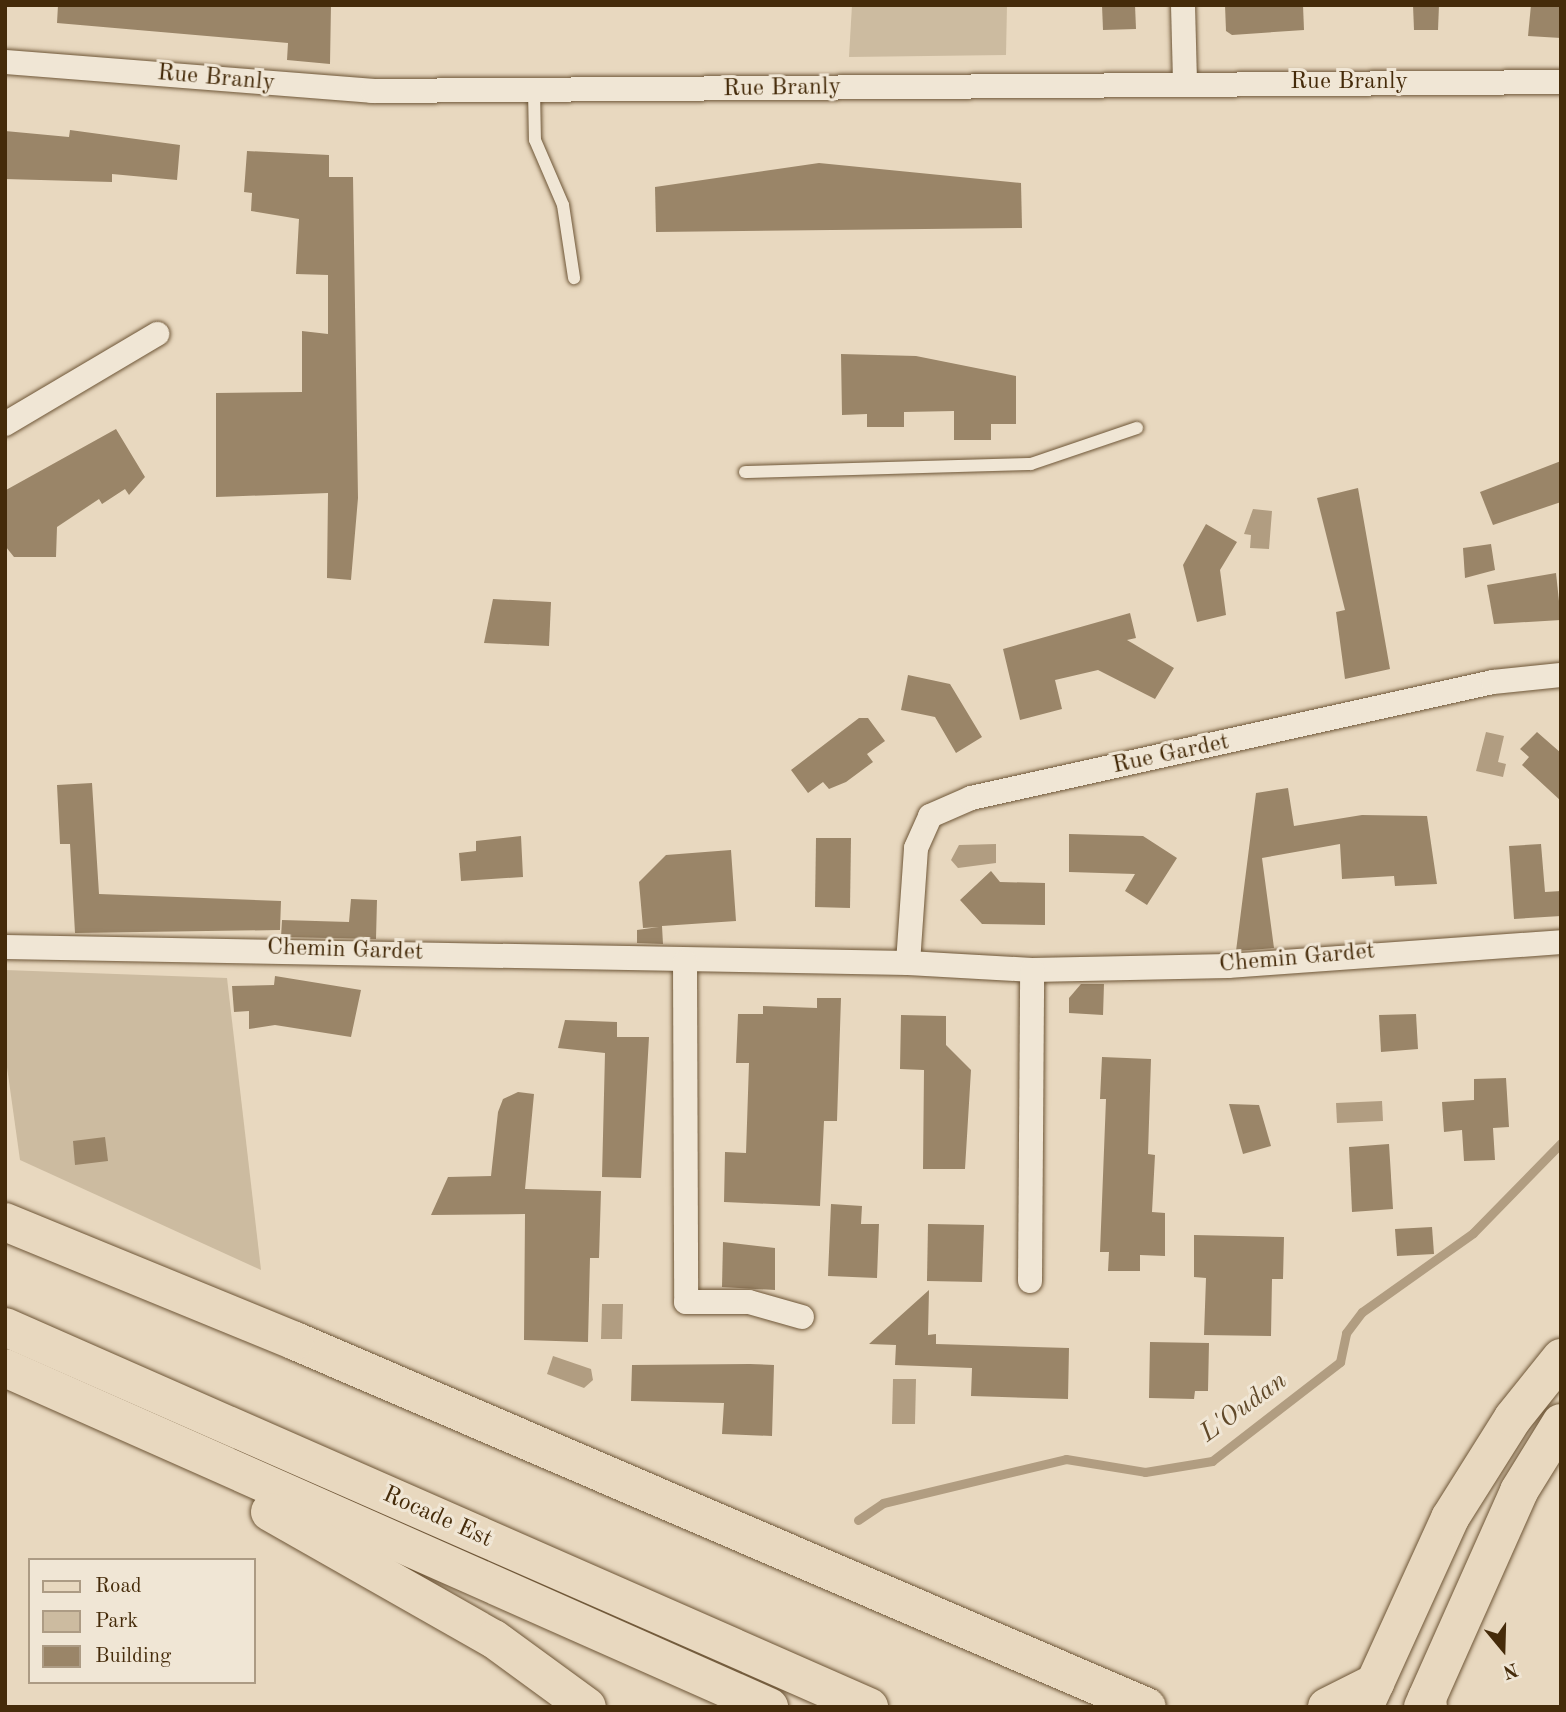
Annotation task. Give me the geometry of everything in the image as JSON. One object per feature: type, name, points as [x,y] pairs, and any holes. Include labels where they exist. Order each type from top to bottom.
[{"type":"main road","points":[[5,1222],[295,1340],[1147,1707]]},
{"type":"main road","name":"Rocade Est","points":[[5,1327],[869,1707]]},
{"type":"main road","points":[[1327,1707],[1369,1695],[1450,1518],[1513,1418],[1561,1359]]},
{"type":"main road","name":"Rocade Est","points":[[5,1368],[171,1443],[260,1495],[364,1546],[769,1707]]},
{"type":"main road","points":[[1426,1704],[1519,1491],[1561,1423]]},
{"type":"main road","points":[[364,1546],[587,1707]]},
{"type":"main road","points":[[1013,1647],[1174,1707]]},
{"type":"street","points":[[1183,5],[1185,84]]},
{"type":"street","name":"Rue Branly","points":[[5,62],[372,91],[1561,82]]},
{"type":"street","points":[[5,424],[157,334]]},
{"type":"street","name":"Rue Gardet","points":[[908,963],[916,848],[930,816],[971,798],[1493,682],[1561,675]]},
{"type":"street","name":"Chemin Gardet","points":[[5,947],[685,962],[908,963],[1032,970],[1228,966],[1561,942]]},
{"type":"street","points":[[685,962],[686,1302],[749,1302],[802,1317]]},
{"type":"street","points":[[1030,1281],[1032,970]]},
{"type":"lane","points":[[534,90],[535,139],[563,205],[575,278]]},
{"type":"lane","points":[[745,472],[1031,464],[1137,428]]},
{"type":"green space","points":[[852,5],[1007,5],[1006,55],[849,57]]},
{"type":"green space","points":[[5,970],[227,978],[261,1270],[20,1160],[5,1053]]},
{"type":"shaded area","points":[[1253,509],[1272,511],[1269,549],[1250,548],[1251,535],[1244,534]]},
{"type":"shaded area","points":[[1486,732],[1504,736],[1498,762],[1506,764],[1503,777],[1476,771]]},
{"type":"shaded area","points":[[996,844],[996,863],[958,868],[951,860],[959,845]]},
{"type":"shaded area","points":[[1382,1101],[1383,1121],[1337,1123],[1336,1103]]},
{"type":"shaded area","points":[[602,1304],[623,1304],[622,1339],[601,1339]]},
{"type":"shaded area","points":[[553,1356],[591,1369],[593,1380],[584,1388],[547,1374]]},
{"type":"shaded area","points":[[893,1379],[916,1379],[915,1424],[892,1424]]},
{"type":"building","points":[[58,5],[331,5],[330,64],[287,60],[288,43],[57,23]]},
{"type":"building","points":[[1102,5],[1135,5],[1136,29],[1103,30]]},
{"type":"building","points":[[1225,5],[1303,5],[1304,30],[1232,35],[1226,31]]},
{"type":"building","points":[[1413,5],[1439,5],[1438,30],[1414,30]]},
{"type":"building","points":[[1531,5],[1561,5],[1561,38],[1528,36]]},
{"type":"building","points":[[70,130],[180,145],[177,180],[112,174],[112,182],[5,179],[5,131],[69,137]]},
{"type":"building","points":[[247,151],[329,155],[329,177],[353,177],[358,498],[351,580],[327,578],[328,493],[216,497],[216,393],[302,392],[302,331],[328,334],[328,275],[296,274],[299,219],[251,211],[252,193],[244,192]]},
{"type":"building","points":[[819,163],[1021,183],[1022,228],[656,232],[655,187]]},
{"type":"building","points":[[841,354],[916,356],[1016,376],[1016,424],[991,424],[991,440],[954,440],[954,411],[904,412],[904,427],[867,427],[867,414],[842,415]]},
{"type":"building","points":[[116,429],[145,477],[129,495],[125,489],[102,504],[99,499],[57,527],[56,557],[14,557],[6,547],[6,490]]},
{"type":"building","points":[[1561,461],[1561,502],[1493,525],[1480,492]]},
{"type":"building","points":[[1358,488],[1390,669],[1345,679],[1336,612],[1345,610],[1317,498]]},
{"type":"building","points":[[1206,524],[1237,542],[1220,570],[1226,615],[1197,622],[1183,565]]},
{"type":"building","points":[[1491,544],[1495,570],[1465,578],[1463,548]]},
{"type":"building","points":[[1556,573],[1561,620],[1494,624],[1487,585]]},
{"type":"building","points":[[493,599],[551,602],[549,646],[484,643]]},
{"type":"building","points":[[1130,613],[1136,638],[1127,640],[1174,668],[1155,699],[1098,670],[1055,680],[1062,709],[1020,720],[1003,649]]},
{"type":"building","points":[[908,675],[950,684],[982,737],[956,753],[935,717],[901,710]]},
{"type":"building","points":[[859,718],[868,718],[885,741],[867,754],[873,762],[846,782],[829,789],[823,782],[808,793],[791,770]]},
{"type":"building","points":[[1537,732],[1561,753],[1561,801],[1522,765],[1529,757],[1520,749]]},
{"type":"building","points":[[92,783],[99,894],[281,901],[280,930],[75,933],[70,844],[60,844],[57,785]]},
{"type":"building","points":[[1288,788],[1294,826],[1362,815],[1427,816],[1437,884],[1395,886],[1394,876],[1342,879],[1340,844],[1262,858],[1274,948],[1236,951],[1256,793]]},
{"type":"building","points":[[1069,834],[1143,836],[1177,858],[1147,905],[1125,891],[1135,874],[1069,872]]},
{"type":"building","points":[[521,836],[523,877],[461,881],[459,853],[476,851],[476,841]]},
{"type":"building","points":[[816,838],[851,838],[850,908],[815,907]]},
{"type":"building","points":[[1541,844],[1545,892],[1561,891],[1561,916],[1514,919],[1509,846]]},
{"type":"building","points":[[731,850],[736,921],[662,926],[663,944],[637,943],[637,930],[659,927],[643,928],[639,882],[666,855]]},
{"type":"building","points":[[991,871],[1000,882],[1045,883],[1045,925],[982,924],[960,900]]},
{"type":"building","points":[[351,899],[377,900],[376,939],[281,937],[282,920],[349,922]]},
{"type":"building","points":[[275,976],[361,990],[351,1037],[275,1025],[249,1029],[249,1011],[234,1012],[232,986],[274,985]]},
{"type":"building","points":[[1081,984],[1104,984],[1103,1015],[1069,1013],[1069,998]]},
{"type":"building","points":[[817,998],[841,998],[837,1121],[824,1121],[820,1206],[724,1202],[725,1152],[746,1153],[749,1063],[736,1063],[738,1014],[763,1014],[763,1006],[817,1008]]},
{"type":"building","points":[[1416,1014],[1418,1049],[1381,1052],[1379,1015]]},
{"type":"building","points":[[901,1015],[946,1016],[946,1045],[971,1070],[965,1169],[923,1169],[924,1070],[900,1069]]},
{"type":"building","points":[[565,1020],[617,1022],[617,1037],[649,1037],[641,1178],[602,1177],[605,1053],[558,1048]]},
{"type":"building","points":[[1102,1057],[1151,1059],[1148,1154],[1155,1155],[1152,1212],[1165,1213],[1165,1256],[1140,1255],[1140,1271],[1108,1271],[1109,1252],[1100,1252],[1106,1099],[1100,1099]]},
{"type":"building","points":[[1506,1078],[1509,1127],[1493,1128],[1495,1160],[1464,1161],[1462,1130],[1444,1132],[1442,1102],[1474,1100],[1474,1079]]},
{"type":"building","points":[[518,1092],[534,1094],[525,1189],[601,1191],[599,1258],[590,1258],[588,1342],[524,1340],[525,1214],[431,1215],[448,1177],[491,1176],[498,1112],[503,1099]]},
{"type":"building","points":[[1229,1104],[1259,1105],[1271,1146],[1243,1154]]},
{"type":"building","points":[[105,1137],[108,1161],[75,1165],[73,1141]]},
{"type":"building","points":[[1389,1144],[1393,1209],[1352,1212],[1349,1147]]},
{"type":"building","points":[[831,1204],[862,1206],[861,1224],[879,1224],[877,1278],[828,1276]]},
{"type":"building","points":[[928,1224],[984,1225],[982,1282],[927,1281]]},
{"type":"building","points":[[1432,1227],[1434,1254],[1397,1256],[1395,1229]]},
{"type":"building","points":[[1194,1235],[1284,1237],[1283,1279],[1272,1279],[1271,1336],[1204,1335],[1206,1278],[1194,1277]]},
{"type":"building","points":[[723,1242],[775,1248],[775,1290],[722,1287]]},
{"type":"building","points":[[929,1290],[928,1335],[936,1334],[936,1344],[1069,1348],[1068,1399],[971,1396],[972,1368],[895,1365],[896,1345],[869,1344]]},
{"type":"building","points":[[1150,1342],[1209,1343],[1208,1391],[1195,1391],[1194,1399],[1149,1398]]},
{"type":"building","points":[[632,1365],[774,1365],[772,1436],[722,1434],[724,1403],[631,1401]]},
{"type":"waterway","name":"L'Oudan","points":[[858,1520],[883,1503],[1066,1459],[1145,1472],[1212,1461],[1340,1362],[1346,1333],[1362,1312],[1473,1233],[1561,1143]]}]
